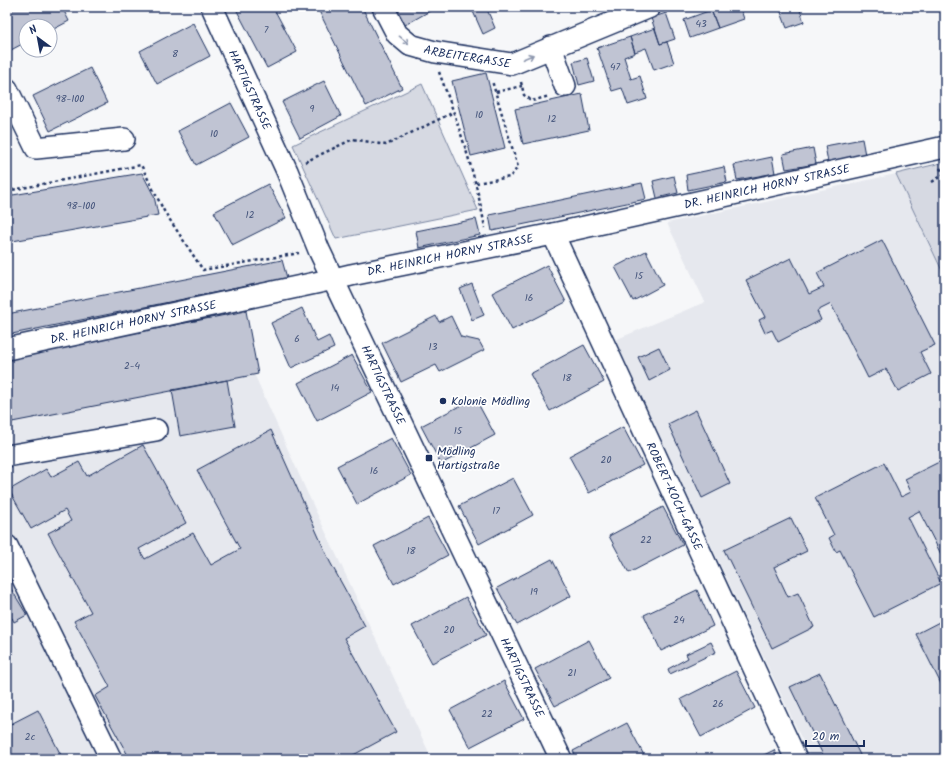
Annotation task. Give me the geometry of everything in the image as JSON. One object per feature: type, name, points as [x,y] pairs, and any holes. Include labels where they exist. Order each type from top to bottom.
[{"type":"street","name":"HARTIGSTRASSE","points":[[212,7],[287,171],[320,250],[561,759]]},
{"type":"street","name":"ARBEITERGASSE","points":[[383,7],[397,34],[410,45],[435,52],[512,64],[638,9]]},
{"type":"street","points":[[551,48],[560,91]]},
{"type":"street","points":[[7,89],[36,148],[124,139]]},
{"type":"street","name":"DR. HEINRICH HORNY STRASSE","points":[[7,349],[351,275],[553,234],[893,158],[945,148]]},
{"type":"street","name":"ROBERT-KOCH-GASSE","points":[[553,234],[796,759]]},
{"type":"street","points":[[7,456],[156,430]]},
{"type":"street","points":[[7,546],[112,759]]},
{"type":"path","points":[[435,52],[438,68],[454,112],[476,183],[489,247]]},
{"type":"path","points":[[476,183],[510,177],[518,167],[486,60]]},
{"type":"path","points":[[516,62],[524,95],[532,101],[560,91]]},
{"type":"path","points":[[496,92],[522,86]]},
{"type":"path","points":[[287,171],[353,138],[386,145],[454,112]]},
{"type":"path","points":[[7,191],[141,165],[164,211],[203,270],[320,250]]},
{"type":"path","points":[[932,182],[943,175]]},
{"type":"shaded area","points":[[422,84],[478,210],[336,239],[293,145]]},
{"type":"shaded area","points":[[945,162],[945,277],[896,174]]},
{"type":"shaded area","points":[[896,174],[945,278],[945,759],[811,759],[615,340],[705,302],[667,223]]},
{"type":"shaded area","points":[[227,313],[306,490],[432,759],[7,759],[7,357]]},
{"type":"building","points":[[11,7],[62,7],[69,21],[58,27],[58,18],[18,18],[18,46],[11,50],[7,42],[7,9]]},
{"type":"building","points":[[235,7],[273,7],[297,52],[267,68]]},
{"type":"building","points":[[317,7],[362,7],[402,88],[366,106]]},
{"type":"building","points":[[394,7],[437,7],[405,25]]},
{"type":"building","points":[[471,7],[486,7],[495,28],[483,34]]},
{"type":"building","points":[[721,7],[740,7],[744,19],[718,28],[711,10]]},
{"type":"building","points":[[769,7],[779,7],[770,11]]},
{"type":"building","points":[[779,7],[799,7],[804,22],[787,28]]},
{"type":"building","points":[[711,10],[718,28],[690,38],[684,20]]},
{"type":"building","points":[[666,13],[675,39],[660,44],[651,18]]},
{"type":"building","points":[[193,23],[210,56],[157,84],[140,51]]},
{"type":"building","points":[[655,28],[660,44],[667,42],[674,63],[654,70],[646,48],[635,52],[630,37]]},
{"type":"building","points":[[630,37],[635,53],[624,57],[631,79],[640,76],[647,99],[628,105],[622,88],[612,91],[597,48]]},
{"type":"building","points":[[587,58],[594,81],[579,85],[573,62]]},
{"type":"building","points":[[90,68],[107,103],[50,131],[33,96]]},
{"type":"building","points":[[486,73],[505,148],[471,156],[452,81]]},
{"type":"building","points":[[324,81],[341,116],[300,138],[282,102]]},
{"type":"building","points":[[582,94],[589,130],[523,144],[515,109]]},
{"type":"building","points":[[231,103],[249,137],[196,165],[178,131]]},
{"type":"building","points":[[862,139],[865,155],[828,162],[825,146]]},
{"type":"building","points":[[813,148],[816,164],[786,169],[783,154]]},
{"type":"building","points":[[772,157],[775,173],[737,180],[734,165]]},
{"type":"building","points":[[724,167],[727,182],[688,190],[686,175]]},
{"type":"building","points":[[142,173],[154,196],[158,215],[7,242],[7,196]]},
{"type":"building","points":[[674,176],[678,193],[657,198],[653,181]]},
{"type":"building","points":[[642,183],[646,199],[492,231],[489,215]]},
{"type":"building","points":[[268,184],[286,218],[232,245],[214,212]]},
{"type":"building","points":[[476,219],[480,235],[419,248],[416,231]]},
{"type":"building","points":[[882,240],[935,345],[920,352],[931,374],[898,391],[886,369],[868,378],[831,304],[817,311],[821,320],[778,342],[772,330],[765,333],[759,320],[765,317],[746,280],[791,258],[809,294],[824,287],[817,273]]},
{"type":"building","points":[[646,251],[663,285],[633,301],[615,267]]},
{"type":"building","points":[[282,260],[287,278],[7,335],[7,314]]},
{"type":"building","points":[[547,265],[566,302],[512,330],[492,293]]},
{"type":"building","points":[[472,284],[484,315],[472,320],[460,289]]},
{"type":"building","points":[[302,308],[317,342],[329,336],[334,348],[291,368],[271,323]]},
{"type":"building","points":[[246,311],[258,374],[7,423],[7,358]]},
{"type":"building","points":[[436,316],[439,322],[451,316],[461,337],[479,341],[484,350],[440,372],[436,365],[401,382],[382,343]]},
{"type":"building","points":[[584,345],[604,382],[550,411],[530,374]]},
{"type":"building","points":[[659,347],[670,370],[649,381],[638,357]]},
{"type":"building","points":[[352,355],[372,392],[317,421],[298,383]]},
{"type":"building","points":[[227,380],[235,426],[180,436],[172,390]]},
{"type":"building","points":[[475,398],[495,435],[441,464],[421,426]]},
{"type":"building","points":[[696,410],[730,484],[702,498],[668,424]]},
{"type":"building","points":[[623,427],[643,465],[589,493],[569,456]]},
{"type":"building","points":[[271,430],[330,562],[365,626],[344,638],[396,732],[346,759],[130,759],[95,696],[110,687],[74,621],[91,612],[48,533],[71,521],[65,510],[31,529],[9,490],[46,469],[51,477],[79,462],[87,476],[143,445],[186,523],[139,549],[145,559],[193,533],[211,565],[240,549],[197,470]]},
{"type":"building","points":[[391,438],[411,475],[357,504],[337,466]]},
{"type":"building","points":[[945,459],[945,562],[919,511],[908,517],[941,583],[874,617],[840,550],[836,552],[829,538],[834,535],[815,498],[884,463],[901,497],[911,492],[905,479]]},
{"type":"building","points":[[513,478],[533,515],[479,544],[459,506]]},
{"type":"building","points":[[663,507],[683,545],[629,573],[609,536]]},
{"type":"building","points":[[428,518],[448,555],[394,584],[374,546]]},
{"type":"building","points":[[791,518],[807,551],[774,567],[788,597],[798,593],[814,627],[772,648],[724,550]]},
{"type":"building","points":[[552,559],[571,596],[517,625],[497,588]]},
{"type":"building","points":[[7,582],[27,615],[14,622],[12,618],[7,621]]},
{"type":"building","points":[[697,590],[713,626],[661,651],[644,615]]},
{"type":"building","points":[[466,597],[486,635],[432,663],[412,626]]},
{"type":"building","points":[[945,619],[945,692],[916,634]]},
{"type":"building","points":[[589,640],[609,678],[555,706],[535,669]]},
{"type":"building","points":[[711,642],[716,652],[670,674],[668,669],[688,658],[686,654]]},
{"type":"building","points":[[736,671],[755,708],[701,737],[681,699]]},
{"type":"building","points":[[820,673],[862,759],[825,759],[790,687]]},
{"type":"building","points":[[504,681],[524,719],[470,747],[450,710]]},
{"type":"building","points":[[38,710],[63,759],[12,759],[7,749],[7,726]]},
{"type":"building","points":[[627,723],[646,759],[577,759],[573,751]]},
{"type":"building","points":[[774,750],[779,759],[756,759]]},
{"type":"place","name":"Kolonie Mödling","points":[[443,401]]},
{"type":"place","name":"Mödling Hartigstraße","points":[[429,458]]}]
